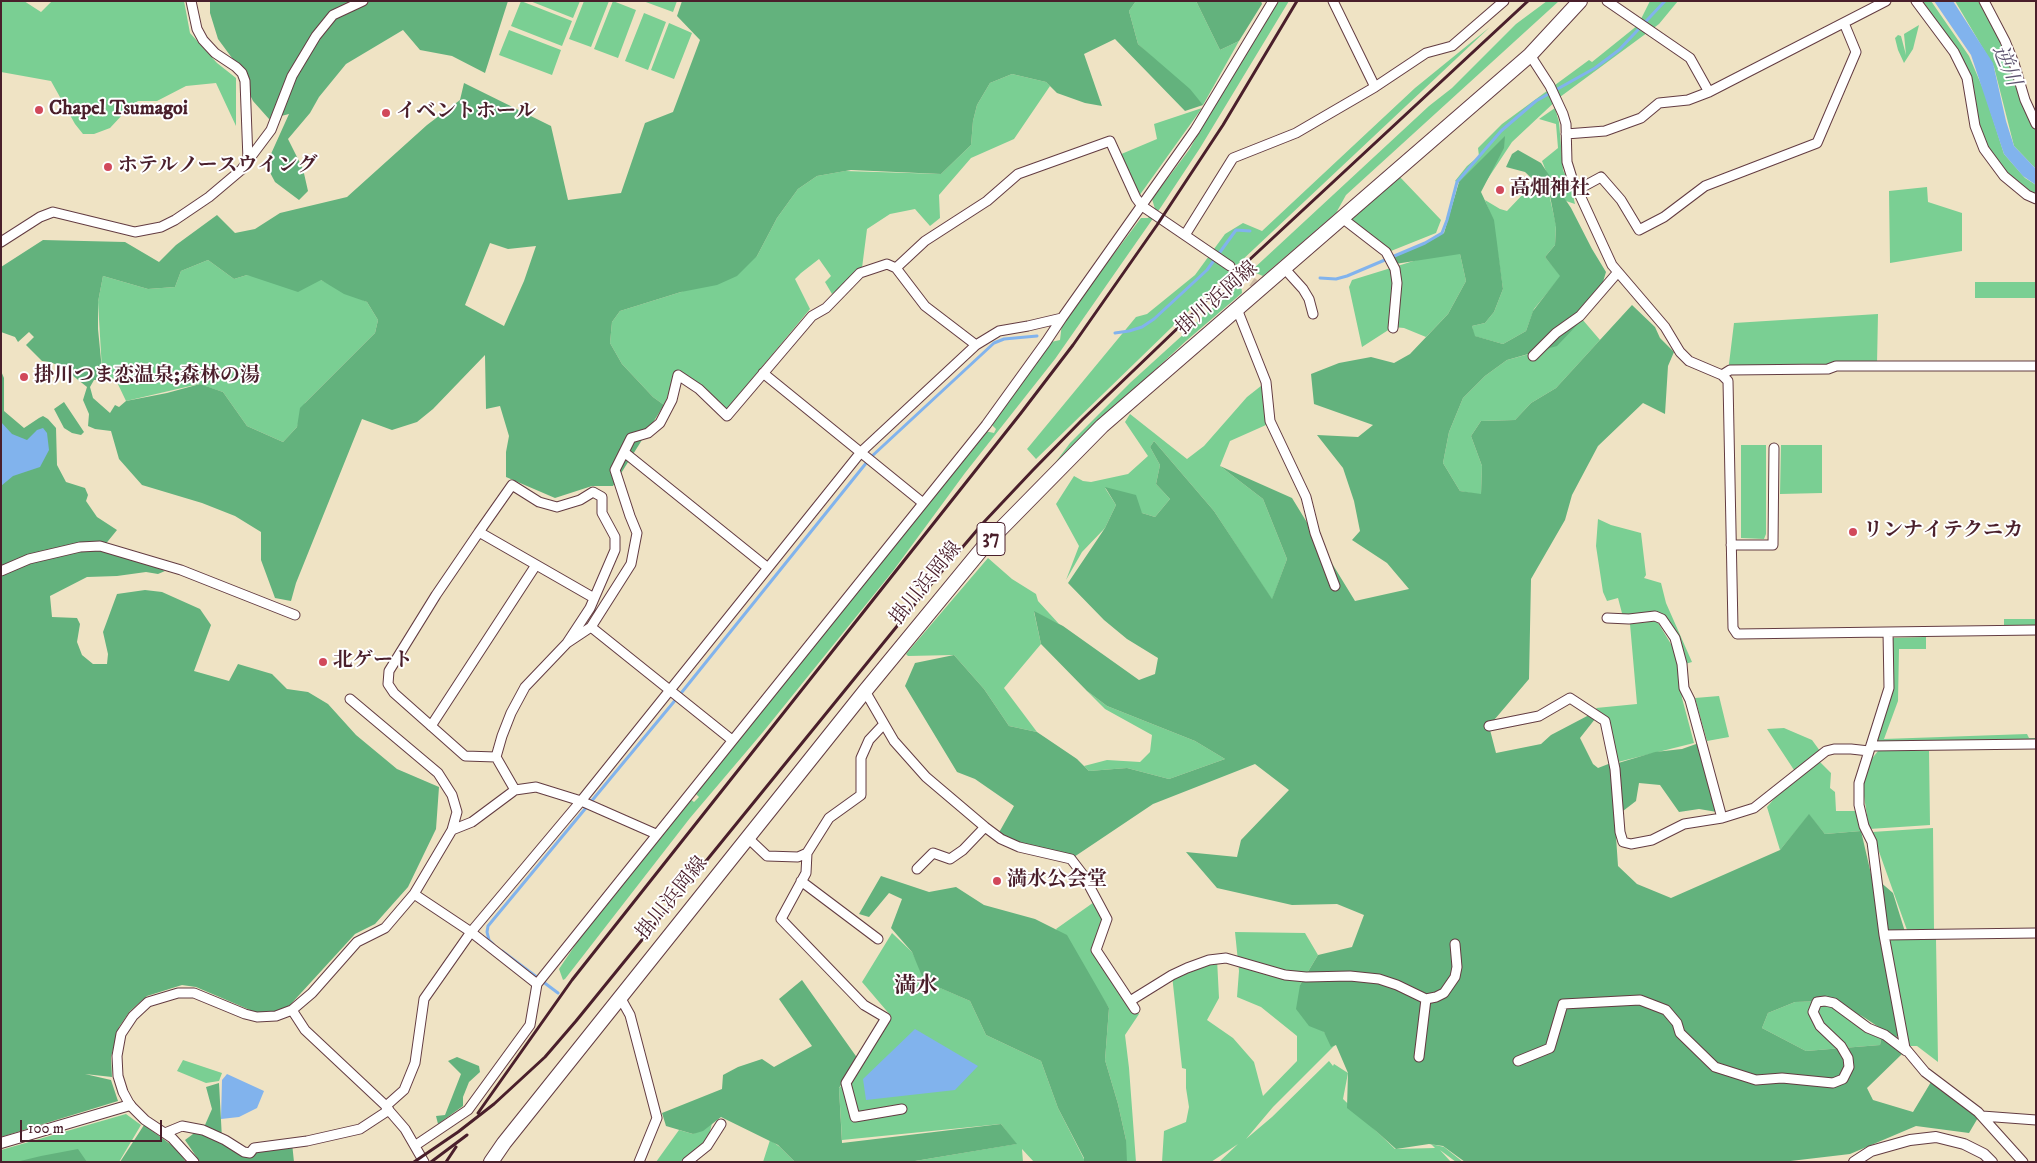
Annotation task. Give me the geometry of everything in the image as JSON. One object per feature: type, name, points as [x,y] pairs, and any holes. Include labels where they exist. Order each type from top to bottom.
[{"type":"main road","name":"掛川浜岡線","points":[[491,1162],[504,1143],[865,690],[986,544],[1102,426],[1237,309],[1258,286],[1284,268],[1530,55],[1580,1]]},
{"type":"street","points":[[192,1],[197,29],[204,40],[215,53],[236,66],[242,73],[245,81],[248,160]]},
{"type":"street","points":[[1,242],[40,217],[53,212],[134,232],[161,227],[175,220],[228,182],[248,160],[271,130],[292,76],[316,36],[333,15],[363,1]]},
{"type":"street","points":[[416,1145],[468,1110],[530,1025],[537,984],[545,972],[986,425],[1195,130],[1273,1]]},
{"type":"street","points":[[1333,1],[1376,86]]},
{"type":"street","points":[[1488,1],[1495,9]]},
{"type":"street","points":[[1185,235],[1233,158],[1296,133],[1376,86],[1426,53],[1452,46],[1504,1]]},
{"type":"street","points":[[1607,1],[1690,58],[1709,92]]},
{"type":"street","points":[[1566,134],[1605,131],[1641,118],[1659,103],[1688,100],[1709,92],[1886,1]]},
{"type":"street","points":[[1916,1],[1954,52],[1966,78],[1975,126],[1984,149],[2004,176],[2026,195],[2036,199]]},
{"type":"street","points":[[1984,1],[2014,62],[2025,100],[2036,124]]},
{"type":"street","points":[[1577,190],[1601,177],[1621,200],[1639,230],[1664,217],[1705,186],[1817,143],[1856,52],[1844,23]]},
{"type":"street","points":[[1530,55],[1550,86],[1563,114],[1567,162],[1577,190],[1612,265],[1665,327],[1680,352],[1689,361],[1722,375],[1728,381],[1733,628],[1737,634],[2036,630]]},
{"type":"street","points":[[896,268],[925,241],[987,200],[1018,174],[1110,141],[1136,198],[1142,206],[1227,263]]},
{"type":"street","points":[[1342,218],[1389,258],[1395,269],[1397,283],[1393,328]]},
{"type":"street","points":[[567,642],[592,627],[631,564],[637,533],[616,470],[631,438],[648,434],[660,423],[672,400],[678,376],[698,389],[727,416],[812,316],[826,308],[860,273],[887,264],[896,268],[925,306],[976,346]]},
{"type":"street","points":[[1284,268],[1303,289],[1313,314]]},
{"type":"street","points":[[1533,356],[1556,333],[1580,316],[1618,272]]},
{"type":"street","points":[[1237,309],[1266,382],[1270,421],[1306,497],[1315,533],[1335,586]]},
{"type":"street","points":[[165,1133],[182,1126],[203,1130],[225,1140],[244,1152],[250,1153],[254,1148],[307,1141],[360,1129],[387,1108],[404,1090],[415,1063],[424,999],[471,932],[581,801],[860,452],[976,346],[999,330],[1062,318]]},
{"type":"street","points":[[1722,375],[1730,370],[1828,369],[1836,366],[2036,366]]},
{"type":"street","points":[[763,373],[922,503]]},
{"type":"street","points":[[1731,545],[1773,544],[1774,448]]},
{"type":"street","points":[[624,452],[768,568]]},
{"type":"street","points":[[496,757],[465,756],[394,693],[388,684],[390,671],[436,595],[512,485],[539,502],[557,507],[580,500],[593,492],[602,497],[602,513],[615,537],[614,550],[594,598],[567,642],[526,687],[511,713],[496,757],[515,790]]},
{"type":"street","points":[[478,532],[594,598]]},
{"type":"street","points":[[1,571],[29,559],[80,547],[100,546],[181,570],[295,615]]},
{"type":"street","points":[[431,726],[536,565]]},
{"type":"street","points":[[1607,618],[1629,619],[1655,616],[1662,619],[1675,638],[1682,664],[1684,688],[1690,700],[1722,818]]},
{"type":"street","points":[[592,627],[732,740]]},
{"type":"street","points":[[1888,632],[1890,688],[1859,783],[1859,805],[1864,826],[1872,842],[1884,935],[1906,1051]]},
{"type":"street","points":[[865,690],[894,741],[926,778],[985,827],[1001,839],[1019,847],[1071,859],[1084,876],[1107,919],[1096,950],[1132,1005],[1172,975],[1209,960],[1226,958],[1285,975],[1306,977],[1350,976],[1379,979],[1397,985],[1426,999],[1444,993],[1452,984],[1457,971],[1455,944]]},
{"type":"street","points":[[1489,726],[1539,716],[1570,698],[1605,721],[1614,769],[1620,832],[1623,842],[1631,844],[1652,840],[1684,824],[1722,818],[1754,808],[1826,751],[1834,749],[2036,744]]},
{"type":"street","points":[[194,1162],[180,1145],[144,1120],[130,1105],[118,1076],[117,1056],[122,1034],[133,1016],[148,1002],[178,993],[194,993],[245,1014],[258,1017],[276,1016],[292,1010],[312,993],[357,942],[385,928],[414,894],[452,830],[457,812],[452,795],[438,773],[350,699]]},
{"type":"street","points":[[884,724],[869,740],[861,758],[861,795],[829,818],[807,853],[806,873],[782,920],[864,1005],[886,1018],[846,1083],[855,1117],[902,1109]]},
{"type":"street","points":[[452,830],[472,822],[515,790],[536,787],[581,801],[656,834]]},
{"type":"street","points":[[917,869],[933,853],[950,859],[963,850],[985,827]]},
{"type":"street","points":[[748,838],[767,856],[798,857],[807,853]]},
{"type":"street","points":[[802,881],[878,939]]},
{"type":"street","points":[[414,894],[471,932],[537,984]]},
{"type":"street","points":[[1884,935],[2036,934]]},
{"type":"street","points":[[620,997],[630,1015],[656,1118],[639,1162]]},
{"type":"street","points":[[1419,1057],[1426,999]]},
{"type":"street","points":[[1518,1061],[1550,1048],[1563,1004],[1640,1000],[1666,1010],[1677,1023],[1680,1033],[1715,1067],[1756,1080],[1782,1078],[1833,1083],[1844,1078],[1849,1068],[1848,1058],[1841,1046],[1820,1026],[1813,1012],[1817,1002],[1825,1000],[1834,1003],[1868,1028],[1885,1035],[1906,1051],[1925,1072],[1982,1116],[2023,1162]]},
{"type":"street","points":[[292,1010],[305,1030],[387,1108],[416,1145],[424,1162]]},
{"type":"street","points":[[1,1143],[130,1105]]},
{"type":"street","points":[[1982,1116],[2036,1120]]},
{"type":"street","points":[[687,1162],[707,1146],[721,1124]]},
{"type":"street","points":[[1854,1162],[1871,1151],[1910,1140],[1936,1137],[1964,1144],[1984,1154],[1992,1162]]},
{"type":"green space","points":[[1,1],[24,1],[41,12],[52,1],[184,1],[190,33],[217,63],[236,78],[236,126],[216,83],[186,86],[157,101],[138,101],[124,110],[124,113],[110,128],[94,134],[83,134],[75,124],[51,81],[1,72]]},
{"type":"green space","points":[[210,1],[508,1],[485,73],[452,56],[420,50],[403,30],[346,64],[288,139],[303,169],[308,191],[299,200],[275,182],[266,165],[289,114],[269,119],[253,101],[232,58],[218,39],[210,13]]},
{"type":"green space","points":[[521,1],[572,21],[562,46],[511,26]]},
{"type":"green space","points":[[530,1],[580,1],[573,18]]},
{"type":"green space","points":[[584,1],[609,1],[591,47],[569,39]]},
{"type":"green space","points":[[613,1],[636,10],[618,58],[594,49]]},
{"type":"green space","points":[[643,1],[677,1],[673,12]]},
{"type":"green space","points":[[682,1],[1136,1],[1129,11],[1138,44],[1190,89],[1203,105],[1185,111],[1115,39],[1084,54],[1102,106],[1085,103],[1057,93],[1046,82],[1012,74],[990,83],[977,105],[973,121],[971,145],[941,174],[851,170],[817,176],[798,189],[777,218],[757,256],[737,276],[717,285],[681,292],[620,311],[612,322],[610,343],[622,364],[653,397],[664,405],[613,486],[592,486],[555,498],[506,477],[506,452],[509,436],[500,406],[486,409],[485,355],[433,409],[417,422],[392,430],[362,419],[296,583],[291,601],[275,598],[261,560],[261,532],[235,516],[202,503],[142,485],[119,459],[111,431],[88,426],[89,414],[83,400],[87,387],[62,367],[42,361],[26,345],[34,337],[29,332],[18,342],[15,337],[1,332],[1,267],[43,240],[125,242],[159,262],[176,245],[217,215],[235,233],[255,229],[280,213],[347,197],[427,125],[460,100],[464,83],[551,126],[568,200],[621,193],[645,123],[673,112],[700,40],[677,16]],"holes":[[[490,243],[508,249],[536,246],[524,281],[504,326],[465,305]],[[208,260],[234,279],[247,275],[298,292],[321,280],[344,294],[367,302],[378,320],[375,333],[300,408],[297,427],[283,442],[247,426],[223,392],[200,384],[126,401],[119,407],[115,405],[110,413],[93,398],[90,387],[94,380],[108,380],[102,370],[98,329],[98,302],[103,276],[148,289],[175,287],[181,271]]]},
{"type":"green space","points":[[1136,1],[1196,1],[1220,50],[1239,41],[1203,105],[1138,44],[1129,11]]},
{"type":"green space","points":[[1196,1],[1261,1],[1262,4],[1239,41],[1220,50]]},
{"type":"green space","points":[[1275,1],[1289,1],[1200,148],[1055,359],[965,473],[893,571],[763,732],[690,818],[563,980],[559,969],[586,929],[690,799],[694,802],[699,797],[694,792],[985,431],[994,433],[996,429],[991,424],[1051,342],[1060,340],[1062,323],[1141,218],[1148,218],[1155,209],[1152,199],[1189,150]]},
{"type":"green space","points":[[1547,1],[1559,1],[1346,195],[1336,213],[1263,276],[1251,271],[1429,106],[1452,88],[1516,24]]},
{"type":"green space","points":[[1650,1],[1678,1],[1659,24],[1560,97],[1512,142],[1479,192],[1455,181],[1467,166],[1479,156],[1478,148],[1502,124],[1589,60],[1592,62],[1638,25]]},
{"type":"green space","points":[[1921,1],[1931,1],[1969,56],[1984,91],[2004,154],[2025,178],[2036,185],[2036,197],[2008,178],[1984,145],[1969,79]]},
{"type":"green space","points":[[1955,1],[1978,1],[1994,27],[2029,117],[2036,130],[2036,169],[2014,146],[1994,67]]},
{"type":"green space","points":[[644,13],[666,22],[648,70],[625,61]]},
{"type":"green space","points":[[669,23],[692,33],[674,79],[651,70]]},
{"type":"green space","points":[[1919,25],[1913,49],[1904,63],[1895,38],[1898,35],[1901,36],[1906,55],[1904,34]]},
{"type":"green space","points":[[1490,27],[1205,295],[1036,459],[1027,449],[1136,317],[1147,314],[1195,275],[1225,234],[1243,223],[1262,231],[1415,88]]},
{"type":"green space","points":[[509,30],[561,50],[552,75],[499,55]]},
{"type":"green space","points":[[1012,74],[1046,82],[1050,86],[1014,139],[971,158],[939,195],[940,218],[930,226],[915,209],[890,214],[867,229],[862,268],[832,294],[825,282],[831,276],[819,259],[801,273],[795,279],[810,309],[727,409],[678,372],[664,405],[653,397],[622,364],[610,343],[612,322],[620,311],[681,292],[757,256],[777,218],[798,189],[817,176],[845,171],[941,174],[971,145],[973,121],[977,105],[990,83]]},
{"type":"green space","points":[[1202,108],[1139,196],[1119,155],[1157,139],[1154,124]]},
{"type":"green space","points":[[1555,108],[1559,122],[1563,170],[1571,187],[1575,204],[1566,201],[1548,176],[1542,161],[1558,148],[1556,124],[1539,119]]},
{"type":"green space","points":[[1505,136],[1504,148],[1481,192],[1494,220],[1503,289],[1494,312],[1485,323],[1472,326],[1475,336],[1503,344],[1526,331],[1533,311],[1560,276],[1545,257],[1555,245],[1556,227],[1550,196],[1525,172],[1506,167],[1512,154],[1518,150],[1541,163],[1571,208],[1606,272],[1596,305],[1557,346],[1507,360],[1485,376],[1463,398],[1449,432],[1443,463],[1460,491],[1481,494],[1482,466],[1471,436],[1481,421],[1515,420],[1531,403],[1556,388],[1632,305],[1655,327],[1660,338],[1674,352],[1668,366],[1665,414],[1643,403],[1598,446],[1572,495],[1565,520],[1531,579],[1529,679],[1489,726],[1496,753],[1541,744],[1551,735],[1591,714],[1595,719],[1580,738],[1593,764],[1598,768],[1611,763],[1618,866],[1637,884],[1671,898],[1780,850],[1809,814],[1825,834],[1861,831],[1871,874],[1893,893],[1906,935],[1885,935],[1899,1035],[1895,1038],[1862,1016],[1825,1001],[1795,1002],[1768,1013],[1762,1028],[1806,1051],[1880,1045],[1882,1034],[1902,1054],[1867,1088],[1873,1100],[1913,1112],[1931,1082],[1979,1116],[1969,1133],[1916,1126],[1850,1154],[1782,1162],[1465,1162],[1443,1146],[1429,1144],[1396,1149],[1347,1108],[1348,1073],[1336,1045],[1331,1047],[1324,1032],[1309,1026],[1296,1009],[1300,985],[1318,955],[1352,947],[1364,915],[1337,904],[1292,905],[1217,888],[1186,852],[1237,857],[1241,840],[1289,790],[1255,764],[1153,804],[1071,859],[997,836],[1014,806],[975,779],[957,772],[905,686],[915,663],[954,655],[984,689],[1009,726],[1037,732],[1077,759],[1089,771],[1127,768],[1169,779],[1225,759],[1195,741],[1107,706],[1087,691],[1041,644],[1034,611],[1063,626],[1139,680],[1155,674],[1158,658],[1127,639],[1104,620],[1068,583],[1105,528],[1116,505],[1105,487],[1136,495],[1142,513],[1155,517],[1170,499],[1156,484],[1160,465],[1150,447],[1154,441],[1214,511],[1272,599],[1287,559],[1263,499],[1220,466],[1292,498],[1355,601],[1409,589],[1387,563],[1352,540],[1360,531],[1354,501],[1343,468],[1317,435],[1358,437],[1373,425],[1314,404],[1311,374],[1339,363],[1371,357],[1394,363],[1410,354],[1448,314],[1466,281],[1460,254],[1395,264],[1391,258],[1444,233],[1459,182]]},
{"type":"green space","points":[[1399,176],[1441,220],[1436,233],[1391,251],[1383,250],[1349,218]]},
{"type":"green space","points":[[1533,179],[1549,194],[1556,225],[1555,245],[1545,257],[1561,276],[1534,309],[1526,331],[1503,344],[1474,336],[1472,326],[1485,323],[1494,312],[1503,289],[1493,221],[1485,200],[1507,211],[1525,192]]},
{"type":"green space","points":[[1927,187],[1928,202],[1962,213],[1962,251],[1890,263],[1889,191]]},
{"type":"green space","points":[[1446,251],[1460,254],[1466,281],[1448,314],[1426,337],[1404,328],[1393,327],[1362,347],[1349,287],[1352,280]]},
{"type":"green space","points":[[208,260],[234,279],[247,275],[321,280],[367,302],[378,320],[375,333],[305,403],[297,427],[283,442],[247,426],[223,392],[199,384],[126,401],[115,378],[108,380],[102,370],[98,302],[103,276],[148,289],[175,287],[181,271]]},
{"type":"green space","points":[[2036,274],[2036,298],[1975,298],[1975,282],[2035,282]]},
{"type":"green space","points":[[1241,282],[1242,293],[1186,341],[1055,463],[1070,443],[1131,382]]},
{"type":"green space","points":[[1878,314],[1877,364],[1728,372],[1734,323]]},
{"type":"green space","points":[[1582,319],[1600,340],[1556,388],[1531,403],[1515,420],[1481,421],[1471,436],[1482,466],[1481,495],[1460,491],[1443,463],[1449,432],[1463,398],[1485,376],[1507,360],[1533,353]]},
{"type":"green space","points":[[1,371],[4,378],[4,411],[24,428],[43,416],[48,419],[56,428],[57,465],[66,482],[85,488],[88,495],[86,501],[97,517],[117,530],[104,546],[165,571],[158,574],[146,572],[117,576],[87,577],[50,596],[52,617],[77,618],[80,624],[77,642],[82,655],[93,664],[107,664],[108,654],[103,632],[117,594],[145,590],[162,592],[200,609],[211,625],[194,671],[229,681],[238,664],[272,674],[287,689],[308,692],[328,704],[356,735],[397,769],[439,787],[436,829],[408,887],[375,924],[355,934],[290,1005],[277,1012],[257,1013],[196,987],[182,985],[147,996],[130,1011],[119,1027],[111,1057],[112,1077],[85,1074],[111,1080],[118,1101],[1,1137]]},
{"type":"green space","points":[[1266,382],[1266,425],[1230,441],[1220,466],[1263,499],[1287,559],[1272,600],[1214,511],[1154,441],[1150,447],[1160,465],[1156,484],[1170,499],[1155,517],[1142,513],[1105,488],[1116,505],[1105,528],[1082,552],[1066,580],[1079,546],[1056,504],[1074,476],[1083,481],[1091,482],[1128,474],[1148,456],[1125,422],[1130,414],[1187,459],[1204,446],[1247,397]]},
{"type":"green space","points":[[64,402],[84,432],[81,435],[72,433],[64,428],[54,409]]},
{"type":"green space","points":[[1741,445],[1766,445],[1766,534],[1764,539],[1741,538]]},
{"type":"green space","points":[[1781,445],[1822,445],[1822,493],[1780,494]]},
{"type":"green space","points":[[1598,519],[1611,525],[1641,533],[1646,575],[1644,578],[1661,583],[1666,603],[1692,662],[1685,664],[1657,612],[1623,617],[1618,598],[1607,601],[1603,592],[1596,546]]},
{"type":"green space","points":[[988,558],[1012,579],[1036,594],[1038,601],[1059,624],[1034,612],[1041,644],[1004,688],[1037,732],[1009,726],[984,689],[954,655],[908,656],[906,654]]},
{"type":"green space","points":[[2004,619],[2036,619],[2036,625],[2004,626]]},
{"type":"green space","points":[[1657,621],[1677,654],[1682,698],[1694,743],[1614,763],[1605,721],[1596,708],[1637,704],[1630,624]]},
{"type":"green space","points":[[1926,637],[1926,649],[1899,649],[1898,701],[1884,739],[2027,734],[2029,738],[2036,738],[2036,741],[1872,746],[1891,690],[1891,638]]},
{"type":"green space","points":[[1087,691],[1107,706],[1195,741],[1225,759],[1169,779],[1127,768],[1089,771],[1084,766],[1107,760],[1140,762],[1150,752],[1152,735],[1105,709]]},
{"type":"green space","points":[[1719,696],[1729,737],[1707,741],[1695,698]]},
{"type":"green space","points":[[1784,728],[1812,740],[1820,751],[1796,773],[1767,729]]},
{"type":"green space","points":[[1699,743],[1717,812],[1699,809],[1679,812],[1660,785],[1639,783],[1636,801],[1623,811],[1616,781],[1615,764],[1655,752],[1682,749]]},
{"type":"green space","points":[[1878,751],[1929,751],[1930,825],[1869,829],[1862,783],[1870,761]]},
{"type":"green space","points":[[1819,761],[1831,773],[1830,788],[1835,792],[1836,811],[1857,811],[1861,831],[1825,834],[1809,815],[1780,850],[1767,807],[1779,793]]},
{"type":"green space","points":[[1933,828],[1934,930],[1907,930],[1872,832]]},
{"type":"green space","points":[[881,876],[929,892],[956,887],[984,905],[1035,919],[1067,935],[1109,1008],[1105,1060],[1126,1140],[1127,1162],[1084,1162],[1084,1158],[1058,1108],[1041,1061],[986,1035],[970,1001],[924,981],[912,952],[891,928],[902,899],[889,893],[869,917],[859,914]]},
{"type":"green space","points":[[1097,900],[1107,919],[1096,950],[1139,1014],[1125,1035],[1136,1162],[1126,1162],[1126,1140],[1105,1060],[1109,1008],[1056,929]]},
{"type":"green space","points":[[1235,932],[1305,933],[1318,955],[1300,985],[1324,1032],[1335,1045],[1273,1107],[1246,1139],[1272,1117],[1329,1061],[1333,1066],[1334,1064],[1348,1073],[1343,1099],[1395,1149],[1435,1148],[1431,1144],[1444,1147],[1463,1162],[1456,1162],[1440,1150],[1451,1162],[1219,1162],[1238,1144],[1211,1162],[1162,1162],[1164,1131],[1186,1122],[1189,1107],[1186,1069],[1182,1068],[1172,975],[1217,959],[1219,998],[1207,1020],[1233,1038],[1254,1062],[1263,1096],[1297,1061],[1297,1036],[1261,1007],[1237,997],[1239,971]]},
{"type":"green space","points":[[892,933],[912,952],[927,982],[970,1001],[986,1035],[1041,1061],[1058,1108],[1084,1162],[1034,1162],[1022,1149],[1023,1162],[909,1162],[1016,1144],[1001,1124],[842,1140],[839,1088],[856,1072],[891,1016],[862,982]]},
{"type":"green space","points":[[1886,937],[1936,939],[1938,1062],[1917,1046],[1908,1046]]},
{"type":"green space","points":[[802,980],[858,1059],[839,1088],[842,1143],[1001,1124],[1017,1144],[909,1162],[795,1162],[778,1145],[721,1117],[703,1131],[693,1134],[666,1126],[662,1113],[722,1089],[723,1075],[738,1067],[762,1059],[774,1067],[812,1046],[779,999]]},
{"type":"green space","points":[[1825,1001],[1862,1016],[1882,1034],[1880,1045],[1806,1051],[1762,1028],[1768,1013],[1795,1002]]},
{"type":"green space","points":[[457,1057],[479,1066],[480,1072],[469,1082],[463,1097],[463,1106],[438,1124],[436,1116],[445,1115],[461,1074],[448,1061]]},
{"type":"green space","points":[[183,1060],[222,1073],[219,1081],[206,1083],[177,1071]]},
{"type":"green space","points":[[219,1083],[222,1139],[250,1153],[292,1143],[294,1162],[200,1162],[185,1140],[205,1125],[212,1109],[206,1087]]},
{"type":"green space","points":[[126,1114],[141,1125],[119,1162],[1,1162],[1,1150]]},
{"type":"green space","points":[[712,1123],[708,1140],[680,1162],[656,1162],[679,1130],[693,1134]]},
{"type":"green space","points":[[144,1125],[177,1149],[186,1162],[120,1162]]},
{"type":"green space","points":[[770,1140],[780,1147],[795,1162],[763,1162]]},
{"type":"green space","points":[[78,1149],[87,1162],[16,1162],[41,1156]]},
{"type":"water","points":[[1934,1],[1953,1],[1993,63],[2006,121],[2014,146],[2036,169],[2036,185],[2023,176],[2004,154],[1971,55]]},
{"type":"water","points":[[1,422],[12,434],[27,440],[37,430],[43,428],[47,433],[49,450],[40,467],[13,476],[1,486]]},
{"type":"water","points":[[915,1029],[978,1066],[955,1090],[866,1100],[863,1079]]},
{"type":"water","points":[[227,1074],[264,1091],[257,1108],[239,1117],[221,1119],[222,1080]]},
{"type":"waterway","points":[[1320,278],[1336,279],[1347,276],[1425,243],[1442,233],[1457,182],[1501,131],[1536,101],[1595,68],[1619,50],[1665,1]]},
{"type":"waterway","points":[[1115,333],[1142,327],[1154,319],[1207,270],[1236,230],[1250,231]]},
{"type":"waterway","points":[[493,944],[489,940],[488,926],[682,692],[871,457],[994,343],[1004,339],[1037,336]]},
{"type":"waterway","points":[[502,951],[558,993]]},
{"type":"tunnel","points":[[1230,266],[1255,284]]},
{"type":"railway","points":[[478,1113],[572,980],[1073,345],[1157,225],[1223,125],[1297,1]]},
{"type":"railway","points":[[414,1162],[458,1132],[494,1104],[545,1057],[937,577],[984,522],[1033,470],[1083,419],[1233,275],[1528,1]]},
{"type":"railway","points":[[431,1162],[467,1135]]},
{"type":"railway","points":[[446,1162],[456,1147]]},
{"type":"place","name":"Chapel Tsumagoi","points":[[39,110]]},
{"type":"place","name":"イベントホール","points":[[386,113]]},
{"type":"place","name":"ホテルノースウイング","points":[[108,167]]},
{"type":"place","name":"高畑神社","points":[[1500,190]]},
{"type":"place","name":"掛川つま恋温泉;森林の湯","points":[[24,377]]},
{"type":"place","name":"リンナイテクニカ","points":[[1853,532]]},
{"type":"place","name":"北ゲート","points":[[323,662]]},
{"type":"place","name":"満水公会堂","points":[[997,881]]},
{"type":"district","name":"満水","points":[[916,987]]},
{"type":"water label","name":"逆川","points":[[2005,66]]}]
